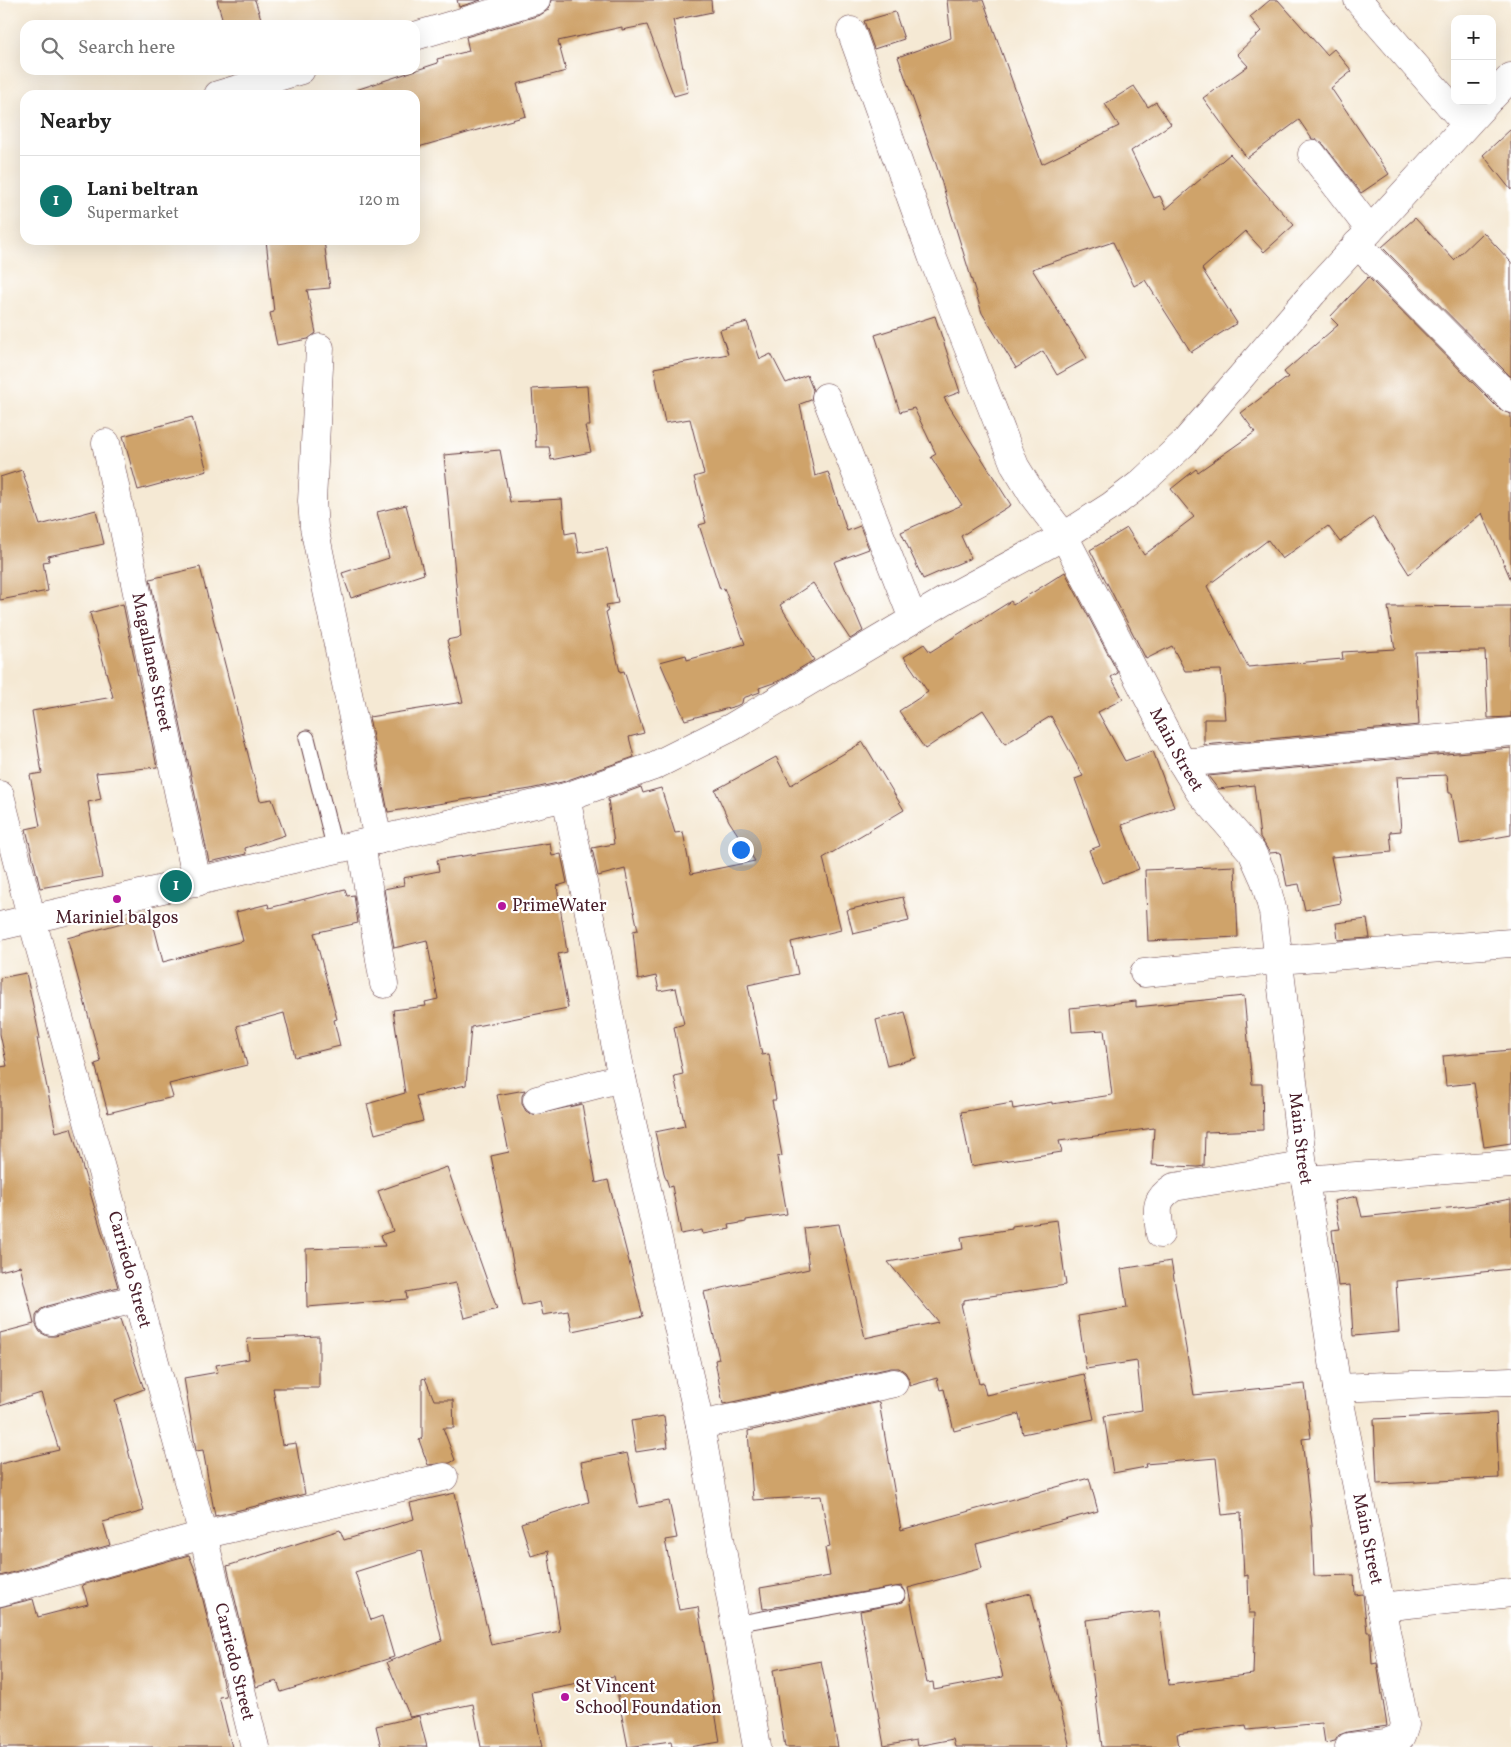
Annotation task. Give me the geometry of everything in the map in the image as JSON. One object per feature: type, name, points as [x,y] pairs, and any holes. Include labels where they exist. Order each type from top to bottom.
[{"type":"street","points":[[420,35],[536,0]]},
{"type":"street","points":[[1358,0],[1466,124]]},
{"type":"street","name":"Main Street","points":[[851,31],[932,256],[1015,466],[1034,497],[1064,536],[1198,791],[1252,852],[1265,881],[1273,912],[1277,960],[1304,1173],[1336,1388],[1405,1725],[1401,1737],[1386,1743],[1349,1747]]},
{"type":"street","points":[[235,90],[284,75]]},
{"type":"street","points":[[1496,93],[1511,78]]},
{"type":"street","points":[[0,926],[566,797],[654,766],[749,716],[912,620],[1064,536],[1111,506],[1140,484],[1185,442],[1364,237],[1484,105]]},
{"type":"street","points":[[1312,154],[1364,237],[1511,399]]},
{"type":"street","points":[[320,348],[312,501],[314,526],[370,842],[384,984]]},
{"type":"street","points":[[826,396],[912,620]]},
{"type":"street","name":"Magallanes Street","points":[[106,443],[197,882]]},
{"type":"street","points":[[1182,763],[1511,732]]},
{"type":"street","name":"Carriedo Street","points":[[0,795],[32,920],[203,1535],[255,1747]]},
{"type":"street","points":[[566,797],[622,1078],[700,1425],[757,1747]]},
{"type":"street","points":[[1144,973],[1277,960],[1511,943]]},
{"type":"street","points":[[537,1100],[622,1078]]},
{"type":"street","points":[[1160,1234],[1157,1205],[1162,1195],[1174,1187],[1304,1173],[1511,1164]]},
{"type":"street","points":[[51,1321],[138,1298]]},
{"type":"street","points":[[1336,1388],[1511,1381]]},
{"type":"street","points":[[700,1425],[894,1383]]},
{"type":"street","points":[[0,1592],[203,1535],[444,1477]]},
{"type":"street","points":[[1381,1607],[1511,1593]]},
{"type":"lane","points":[[307,738],[335,850]]},
{"type":"lane","points":[[735,1624],[897,1595]]},
{"type":"building","points":[[217,0],[255,0],[261,20],[223,20]]},
{"type":"building","points":[[457,0],[481,0],[459,7]]},
{"type":"building","points":[[551,0],[711,0],[712,12],[673,20],[688,92],[674,96],[647,25],[622,30],[622,27],[558,41],[566,71],[517,84],[526,116],[420,147],[420,90],[356,90],[402,75],[420,75],[420,69],[438,63],[437,59],[469,51],[466,37],[540,15],[548,10]]},
{"type":"building","points":[[947,0],[983,0],[1042,164],[1119,126],[1105,104],[1134,86],[1148,107],[1156,102],[1171,124],[1131,151],[1154,198],[1160,196],[1166,209],[1230,154],[1294,225],[1264,252],[1245,231],[1202,269],[1237,323],[1191,352],[1145,280],[1134,286],[1113,242],[1032,269],[1087,358],[1057,375],[1043,351],[1016,368],[982,313],[936,164],[898,57],[951,38]]},
{"type":"building","points":[[1270,0],[1278,0],[1327,55],[1334,49],[1352,71],[1331,88],[1389,174],[1361,193],[1324,145],[1318,140],[1312,139],[1299,120],[1247,158],[1203,98],[1248,66],[1237,54],[1261,31],[1250,17]]},
{"type":"building","points":[[895,12],[904,39],[874,49],[864,21]]},
{"type":"building","points":[[1511,129],[1511,190],[1483,155]]},
{"type":"building","points":[[1415,218],[1454,260],[1483,232],[1511,262],[1511,377],[1382,247]]},
{"type":"building","points":[[267,245],[325,245],[330,288],[307,290],[316,333],[308,339],[277,345],[270,313],[274,312]]},
{"type":"building","points":[[1368,277],[1500,410],[1511,414],[1511,580],[1482,513],[1409,574],[1373,517],[1340,542],[1328,526],[1282,559],[1268,540],[1207,586],[1248,667],[1343,659],[1342,652],[1395,649],[1388,607],[1511,606],[1511,717],[1488,718],[1485,651],[1415,652],[1419,725],[1204,745],[1204,719],[1225,719],[1221,670],[1185,671],[1172,646],[1146,659],[1090,550],[1127,528],[1144,555],[1194,517],[1171,489],[1196,469],[1198,472],[1255,432],[1241,413],[1288,377],[1284,372],[1338,325],[1330,317]]},
{"type":"building","points":[[935,316],[960,392],[944,398],[1011,505],[961,536],[971,558],[923,579],[901,532],[962,505],[931,457],[936,454],[914,408],[900,412],[875,335]]},
{"type":"building","points":[[747,322],[760,359],[771,354],[786,383],[807,375],[813,390],[811,400],[800,404],[815,476],[828,472],[847,531],[860,526],[869,549],[834,562],[863,631],[850,639],[813,583],[780,605],[814,660],[779,681],[759,688],[760,692],[743,698],[742,703],[736,706],[685,720],[660,662],[686,655],[687,660],[745,644],[724,588],[720,589],[699,525],[706,523],[694,477],[704,474],[690,419],[665,423],[654,368],[728,354],[720,330]]},
{"type":"building","points":[[587,386],[590,426],[585,426],[591,452],[551,460],[549,447],[536,447],[532,389]]},
{"type":"building","points":[[192,417],[207,471],[138,490],[123,436]]},
{"type":"building","points":[[500,450],[510,502],[562,499],[565,534],[575,532],[579,553],[607,548],[618,603],[606,605],[608,611],[606,612],[620,672],[624,671],[644,733],[629,737],[634,757],[562,782],[388,812],[369,717],[463,702],[447,640],[461,637],[444,455]]},
{"type":"building","points":[[22,470],[40,525],[96,510],[104,544],[48,556],[49,561],[43,562],[48,591],[0,600],[0,477]]},
{"type":"building","points":[[406,505],[424,574],[351,598],[342,573],[389,558],[377,512]]},
{"type":"building","points":[[200,567],[260,801],[272,799],[285,835],[245,848],[246,854],[209,862],[150,579]]},
{"type":"building","points":[[1065,572],[1118,673],[1111,677],[1123,699],[1098,712],[1125,761],[1153,751],[1174,807],[1122,825],[1139,869],[1102,883],[1089,850],[1100,846],[1075,779],[1083,776],[1051,716],[1005,744],[983,710],[925,749],[899,711],[928,692],[904,657],[924,644],[930,652],[1011,601],[1013,605]]},
{"type":"building","points":[[123,604],[157,767],[96,773],[101,799],[88,802],[102,877],[40,888],[26,829],[40,826],[30,775],[42,773],[32,711],[113,697],[90,613]]},
{"type":"building","points":[[863,742],[904,810],[823,858],[841,930],[791,942],[798,974],[748,985],[762,1055],[769,1054],[776,1100],[772,1100],[782,1156],[777,1157],[787,1214],[746,1220],[746,1222],[729,1225],[730,1229],[703,1234],[702,1230],[681,1234],[672,1186],[669,1187],[664,1173],[655,1132],[685,1126],[674,1076],[683,1074],[674,1027],[684,1024],[676,988],[659,991],[656,976],[638,980],[633,931],[638,930],[625,869],[598,876],[592,848],[614,844],[608,799],[641,787],[643,793],[661,788],[675,833],[683,832],[691,874],[755,861],[729,821],[715,790],[776,757],[791,785]]},
{"type":"building","points":[[1511,748],[1511,835],[1460,844],[1452,793],[1449,793],[1447,775],[1397,777],[1401,831],[1390,832],[1392,852],[1331,857],[1341,903],[1305,910],[1299,884],[1287,886],[1280,852],[1270,853],[1260,837],[1254,785],[1218,789],[1208,776]]},
{"type":"building","points":[[550,843],[552,856],[561,854],[567,883],[557,886],[567,952],[558,954],[568,1008],[471,1027],[466,1085],[416,1096],[423,1121],[375,1134],[367,1104],[405,1093],[393,1010],[426,1006],[425,1002],[438,999],[427,940],[394,948],[384,889],[404,885],[403,878],[439,871],[437,860]]},
{"type":"building","points":[[1235,866],[1238,937],[1148,941],[1145,870]]},
{"type":"building","points":[[345,889],[347,896],[354,895],[358,923],[314,933],[337,1019],[334,1020],[340,1046],[295,1057],[284,1013],[237,1026],[247,1065],[169,1084],[173,1097],[108,1113],[95,1064],[101,1062],[67,938],[151,915],[163,962],[243,941],[236,912],[268,904],[269,908]]},
{"type":"building","points":[[903,897],[909,921],[853,934],[847,910]]},
{"type":"building","points":[[1367,919],[1370,938],[1338,940],[1336,923]]},
{"type":"building","points":[[26,973],[40,1038],[37,1038],[56,1132],[71,1128],[118,1287],[47,1306],[40,1310],[36,1316],[36,1325],[40,1332],[47,1336],[55,1336],[120,1319],[144,1389],[115,1400],[144,1511],[103,1522],[110,1545],[0,1576],[0,1464],[59,1450],[41,1393],[0,1406],[0,1333],[34,1324],[20,1266],[0,1271],[0,1067],[7,1066],[0,1034],[0,978]]},
{"type":"building","points":[[1244,996],[1252,1084],[1262,1084],[1263,1130],[1205,1132],[1204,1166],[1198,1167],[1152,1165],[1154,1128],[1059,1141],[1062,1152],[971,1166],[961,1112],[1012,1103],[1013,1109],[1112,1095],[1104,1030],[1072,1032],[1070,1008],[1136,1001],[1136,1007]]},
{"type":"building","points":[[905,1012],[916,1058],[887,1066],[876,1020]]},
{"type":"building","points":[[1511,1050],[1511,1143],[1484,1147],[1474,1083],[1446,1086],[1443,1056]]},
{"type":"building","points":[[525,1090],[522,1096],[522,1104],[526,1111],[533,1115],[582,1104],[596,1183],[608,1180],[643,1316],[572,1331],[568,1311],[543,1315],[540,1302],[522,1306],[491,1156],[509,1152],[497,1095]]},
{"type":"building","points":[[447,1167],[497,1309],[465,1318],[456,1283],[406,1292],[407,1299],[307,1307],[306,1249],[385,1246],[381,1235],[393,1231],[378,1191]]},
{"type":"building","points":[[1357,1196],[1362,1217],[1477,1205],[1511,1199],[1511,1269],[1396,1281],[1399,1332],[1353,1336],[1350,1285],[1338,1286],[1332,1230],[1340,1229],[1334,1201]]},
{"type":"building","points":[[1057,1220],[1066,1285],[963,1300],[963,1304],[961,1304],[979,1384],[983,1383],[986,1395],[1084,1374],[1094,1419],[1023,1434],[1019,1414],[954,1431],[944,1389],[940,1390],[937,1378],[909,1386],[909,1379],[905,1372],[899,1368],[891,1368],[723,1404],[715,1360],[719,1359],[704,1292],[809,1269],[804,1228],[839,1224],[865,1338],[938,1322],[888,1262],[963,1249],[961,1237],[1012,1229],[1012,1226]]},
{"type":"building","points":[[1171,1261],[1194,1395],[1305,1384],[1311,1438],[1302,1439],[1312,1525],[1314,1576],[1354,1575],[1355,1595],[1363,1594],[1367,1632],[1370,1632],[1372,1664],[1377,1663],[1387,1726],[1347,1732],[1339,1735],[1335,1741],[1325,1743],[1322,1723],[1247,1730],[1246,1725],[1177,1734],[1179,1747],[1102,1747],[1086,1620],[1159,1611],[1169,1685],[1253,1674],[1255,1613],[1249,1613],[1248,1575],[1244,1576],[1241,1513],[1222,1515],[1216,1458],[1145,1464],[1146,1467],[1113,1473],[1104,1416],[1142,1410],[1137,1361],[1086,1369],[1078,1316],[1127,1308],[1121,1269]]},
{"type":"building","points":[[319,1336],[319,1388],[273,1388],[282,1445],[296,1443],[305,1494],[215,1516],[203,1450],[196,1451],[184,1378],[218,1372],[216,1365],[249,1359],[247,1339]]},
{"type":"building","points":[[425,1378],[434,1400],[453,1400],[454,1428],[443,1428],[455,1460],[450,1463],[428,1465],[419,1440],[422,1438],[422,1379]]},
{"type":"building","points":[[879,1402],[901,1530],[1089,1478],[1098,1511],[976,1544],[982,1568],[908,1588],[927,1683],[933,1682],[934,1690],[1003,1677],[985,1604],[1031,1593],[1070,1747],[955,1747],[953,1739],[917,1746],[916,1740],[884,1746],[860,1611],[903,1602],[906,1594],[901,1586],[763,1609],[760,1588],[830,1576],[825,1548],[830,1547],[821,1496],[753,1500],[748,1431]]},
{"type":"building","points":[[1496,1413],[1499,1478],[1377,1484],[1374,1419]]},
{"type":"building","points":[[664,1416],[668,1447],[636,1452],[631,1421]]},
{"type":"building","points":[[627,1453],[639,1507],[669,1501],[677,1538],[665,1540],[679,1610],[698,1607],[720,1742],[690,1747],[672,1747],[671,1741],[628,1747],[614,1676],[531,1692],[542,1747],[481,1747],[473,1704],[410,1717],[387,1662],[442,1641],[421,1551],[355,1572],[371,1620],[382,1616],[394,1657],[281,1692],[277,1681],[256,1687],[227,1566],[340,1530],[344,1540],[414,1519],[410,1503],[455,1493],[491,1645],[560,1631],[548,1551],[531,1556],[521,1523],[589,1502],[581,1462]]},
{"type":"building","points":[[189,1555],[197,1575],[226,1696],[219,1697],[232,1747],[0,1747],[0,1607],[33,1599],[38,1617],[88,1604],[82,1585]]},
{"type":"building","points":[[821,1661],[838,1747],[785,1747],[773,1670]]},
{"type":"building","points":[[419,1716],[427,1747],[381,1747],[376,1726]]},
{"type":"place","name":"Lani beltran","points":[[176,886]]},
{"type":"place","name":"Mariniel balgos","points":[[117,899]]},
{"type":"place","name":"PrimeWater","points":[[502,906]]},
{"type":"place","name":"St Vincent School Foundation","points":[[565,1697]]}]
